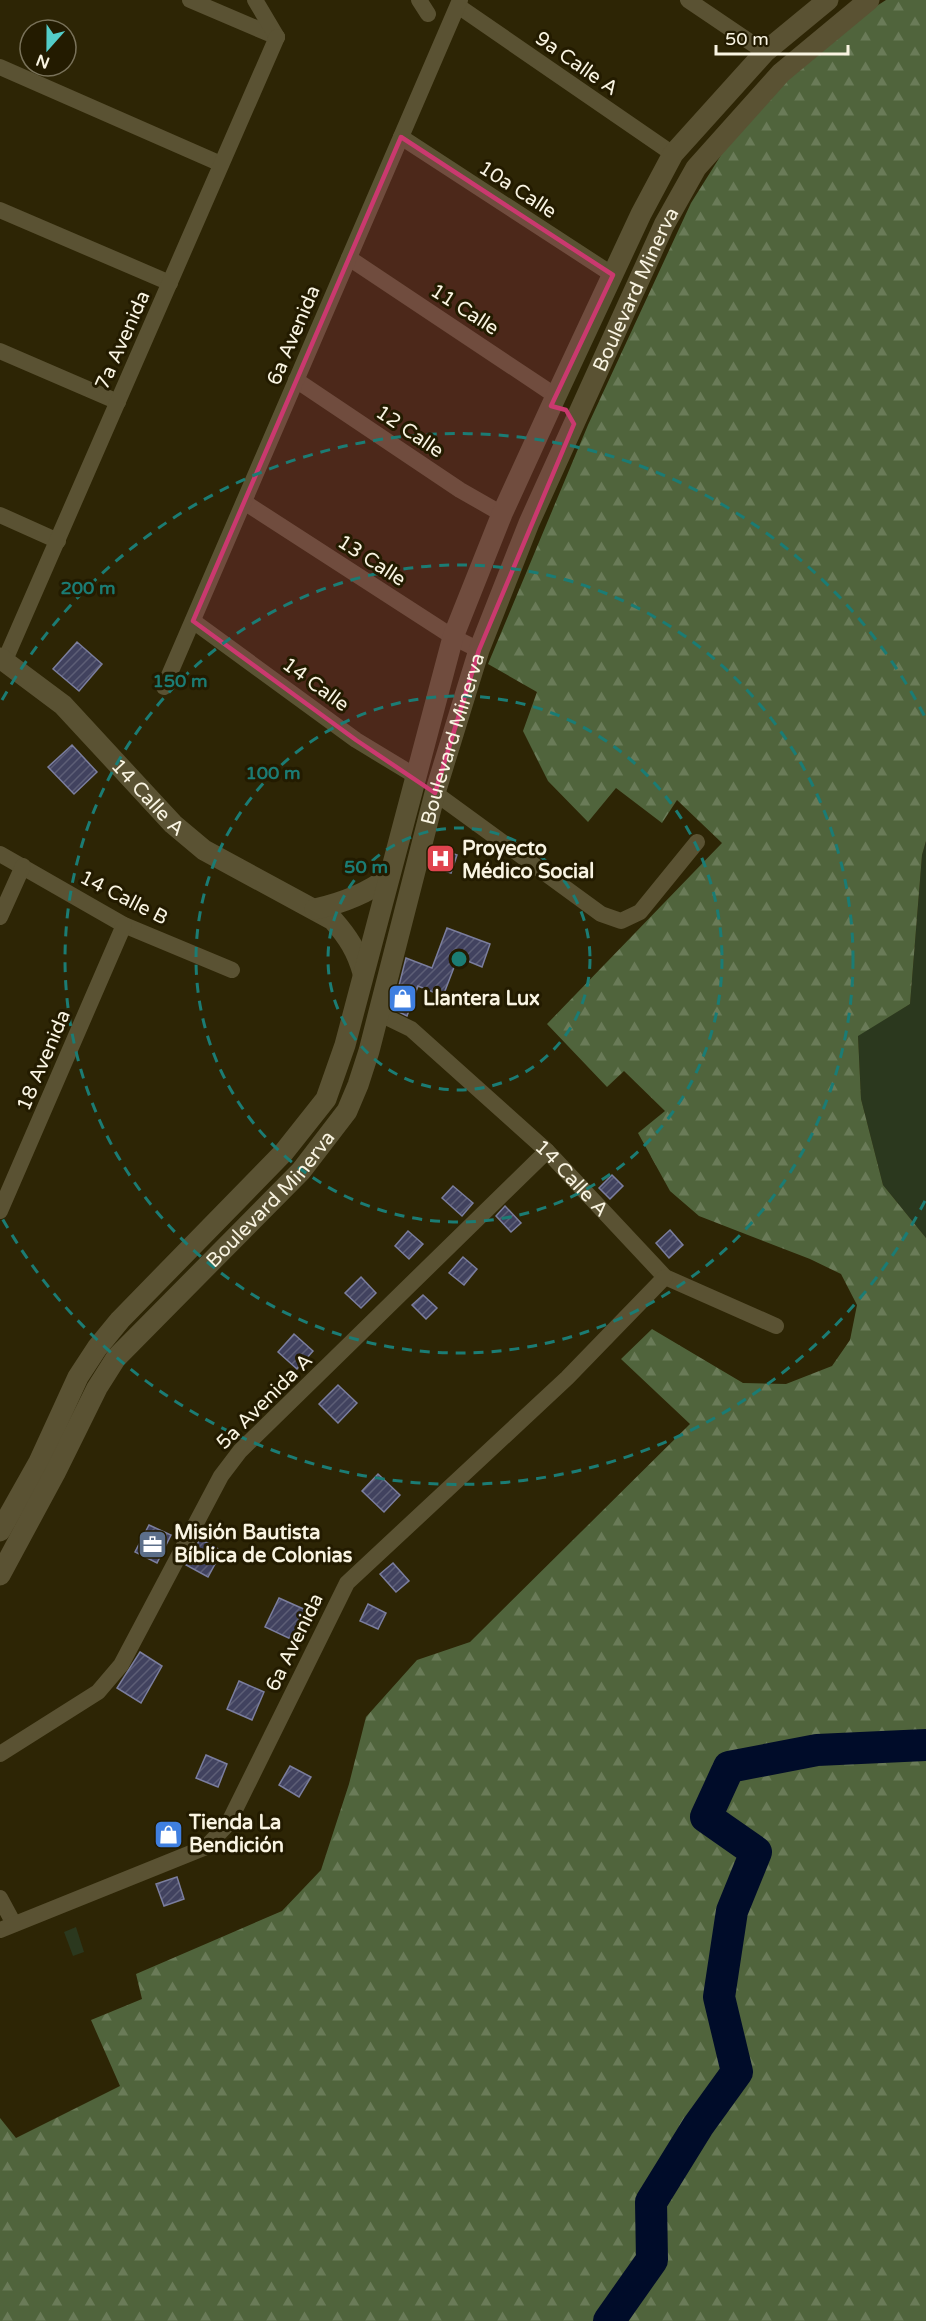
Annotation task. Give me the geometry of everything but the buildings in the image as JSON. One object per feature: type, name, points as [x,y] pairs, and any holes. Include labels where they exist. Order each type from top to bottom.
[{"type":"street","points":[[190,0],[277,37]]},
{"type":"street","points":[[255,0],[277,37]]},
{"type":"street","points":[[688,0],[765,52]]},
{"type":"street","name":"Boulevard Minerva","points":[[0,1531],[39,1462],[78,1377],[97,1348],[120,1320],[284,1152],[326,1100],[345,1045],[453,637],[502,514],[641,214],[673,154],[765,52],[828,0]]},
{"type":"street","name":"Boulevard Minerva","points":[[0,1575],[55,1473],[97,1388],[116,1358],[301,1171],[347,1111],[358,1085],[435,793],[479,650],[530,523],[659,235],[696,168],[781,73],[869,0]]},
{"type":"street","name":"6a Avenida","points":[[165,687],[459,3]]},
{"type":"street","name":"9a Calle A","points":[[459,3],[673,154]]},
{"type":"street","name":"7a Avenida","points":[[3,659],[58,540],[277,37]]},
{"type":"street","points":[[0,67],[221,164]]},
{"type":"street","name":"10a Calle","points":[[401,137],[613,275]]},
{"type":"street","points":[[0,210],[170,283]]},
{"type":"street","name":"11 Calle","points":[[349,258],[556,398]]},
{"type":"street","points":[[0,351],[118,402]]},
{"type":"street","name":"12 Calle","points":[[296,380],[460,490],[502,514]]},
{"type":"street","points":[[574,424],[572,416],[566,410],[558,408],[556,398],[586,399]]},
{"type":"street","name":"13 Calle","points":[[244,502],[453,637],[479,650]]},
{"type":"street","points":[[0,515],[58,540]]},
{"type":"street","name":"14 Calle","points":[[193,621],[356,740],[417,777]]},
{"type":"street","name":"14 Calle A","points":[[3,659],[63,705],[173,825],[204,850],[333,920],[347,935],[357,953],[363,973]]},
{"type":"street","points":[[436,699],[443,720],[432,770],[435,793],[601,914],[621,921],[640,912],[697,842]]},
{"type":"street","name":"14 Calle B","points":[[0,854],[124,925],[232,970]]},
{"type":"street","points":[[0,917],[23,866]]},
{"type":"street","points":[[315,909],[354,899],[372,890],[389,877]]},
{"type":"street","name":"18 Avenida","points":[[0,1211],[124,925]]},
{"type":"street","name":"14 Calle A","points":[[378,1013],[411,1029],[547,1151],[665,1277],[776,1326]]},
{"type":"street","name":"5a Avenida A","points":[[0,1754],[98,1692],[121,1665],[221,1476],[240,1451],[547,1151]]},
{"type":"street","name":"6a Avenida","points":[[7,1927],[206,1847],[228,1824],[347,1583],[567,1378],[665,1277]]},
{"type":"street","points":[[0,1898],[7,1927]]},
{"type":"highlighted area","points":[[401,137],[613,275],[551,406],[566,410],[574,424],[479,650],[435,793],[356,740],[193,621]]},
{"type":"green space","points":[[886,0],[926,0],[926,841],[922,855],[910,1004],[858,1036],[861,1099],[883,1185],[926,1238],[926,2321],[0,2321],[0,2118],[16,2138],[120,2086],[91,2020],[142,1999],[136,1974],[282,1911],[321,1870],[349,1784],[366,1717],[417,1660],[470,1642],[690,1424],[621,1359],[652,1329],[743,1383],[786,1384],[832,1366],[850,1340],[857,1305],[841,1274],[810,1259],[699,1216],[670,1191],[638,1133],[665,1111],[624,1071],[607,1087],[547,1024],[722,843],[677,800],[662,823],[616,788],[588,822],[548,781],[523,731],[537,692],[488,664],[588,425],[691,203],[723,152],[775,86],[847,25]]},
{"type":"green space","points":[[926,841],[926,1238],[883,1185],[861,1099],[858,1035],[910,1004],[922,855]]},
{"type":"green space","points":[[76,1927],[84,1952],[73,1956],[64,1932]]},
{"type":"waterway","points":[[609,2321],[652,2260],[651,2202],[698,2126],[737,2072],[719,1997],[732,1911],[756,1852],[706,1817],[729,1767],[817,1750],[926,1745]]},
{"type":"place","name":"Proyecto Médico Social","points":[[441,859]]},
{"type":"place","name":"Llantera Lux","points":[[402,998]]},
{"type":"place","name":"Misión Bautista Bíblica de Colonias","points":[[153,1544]]},
{"type":"place","name":"Tienda La Bendición","points":[[168,1834]]}]
